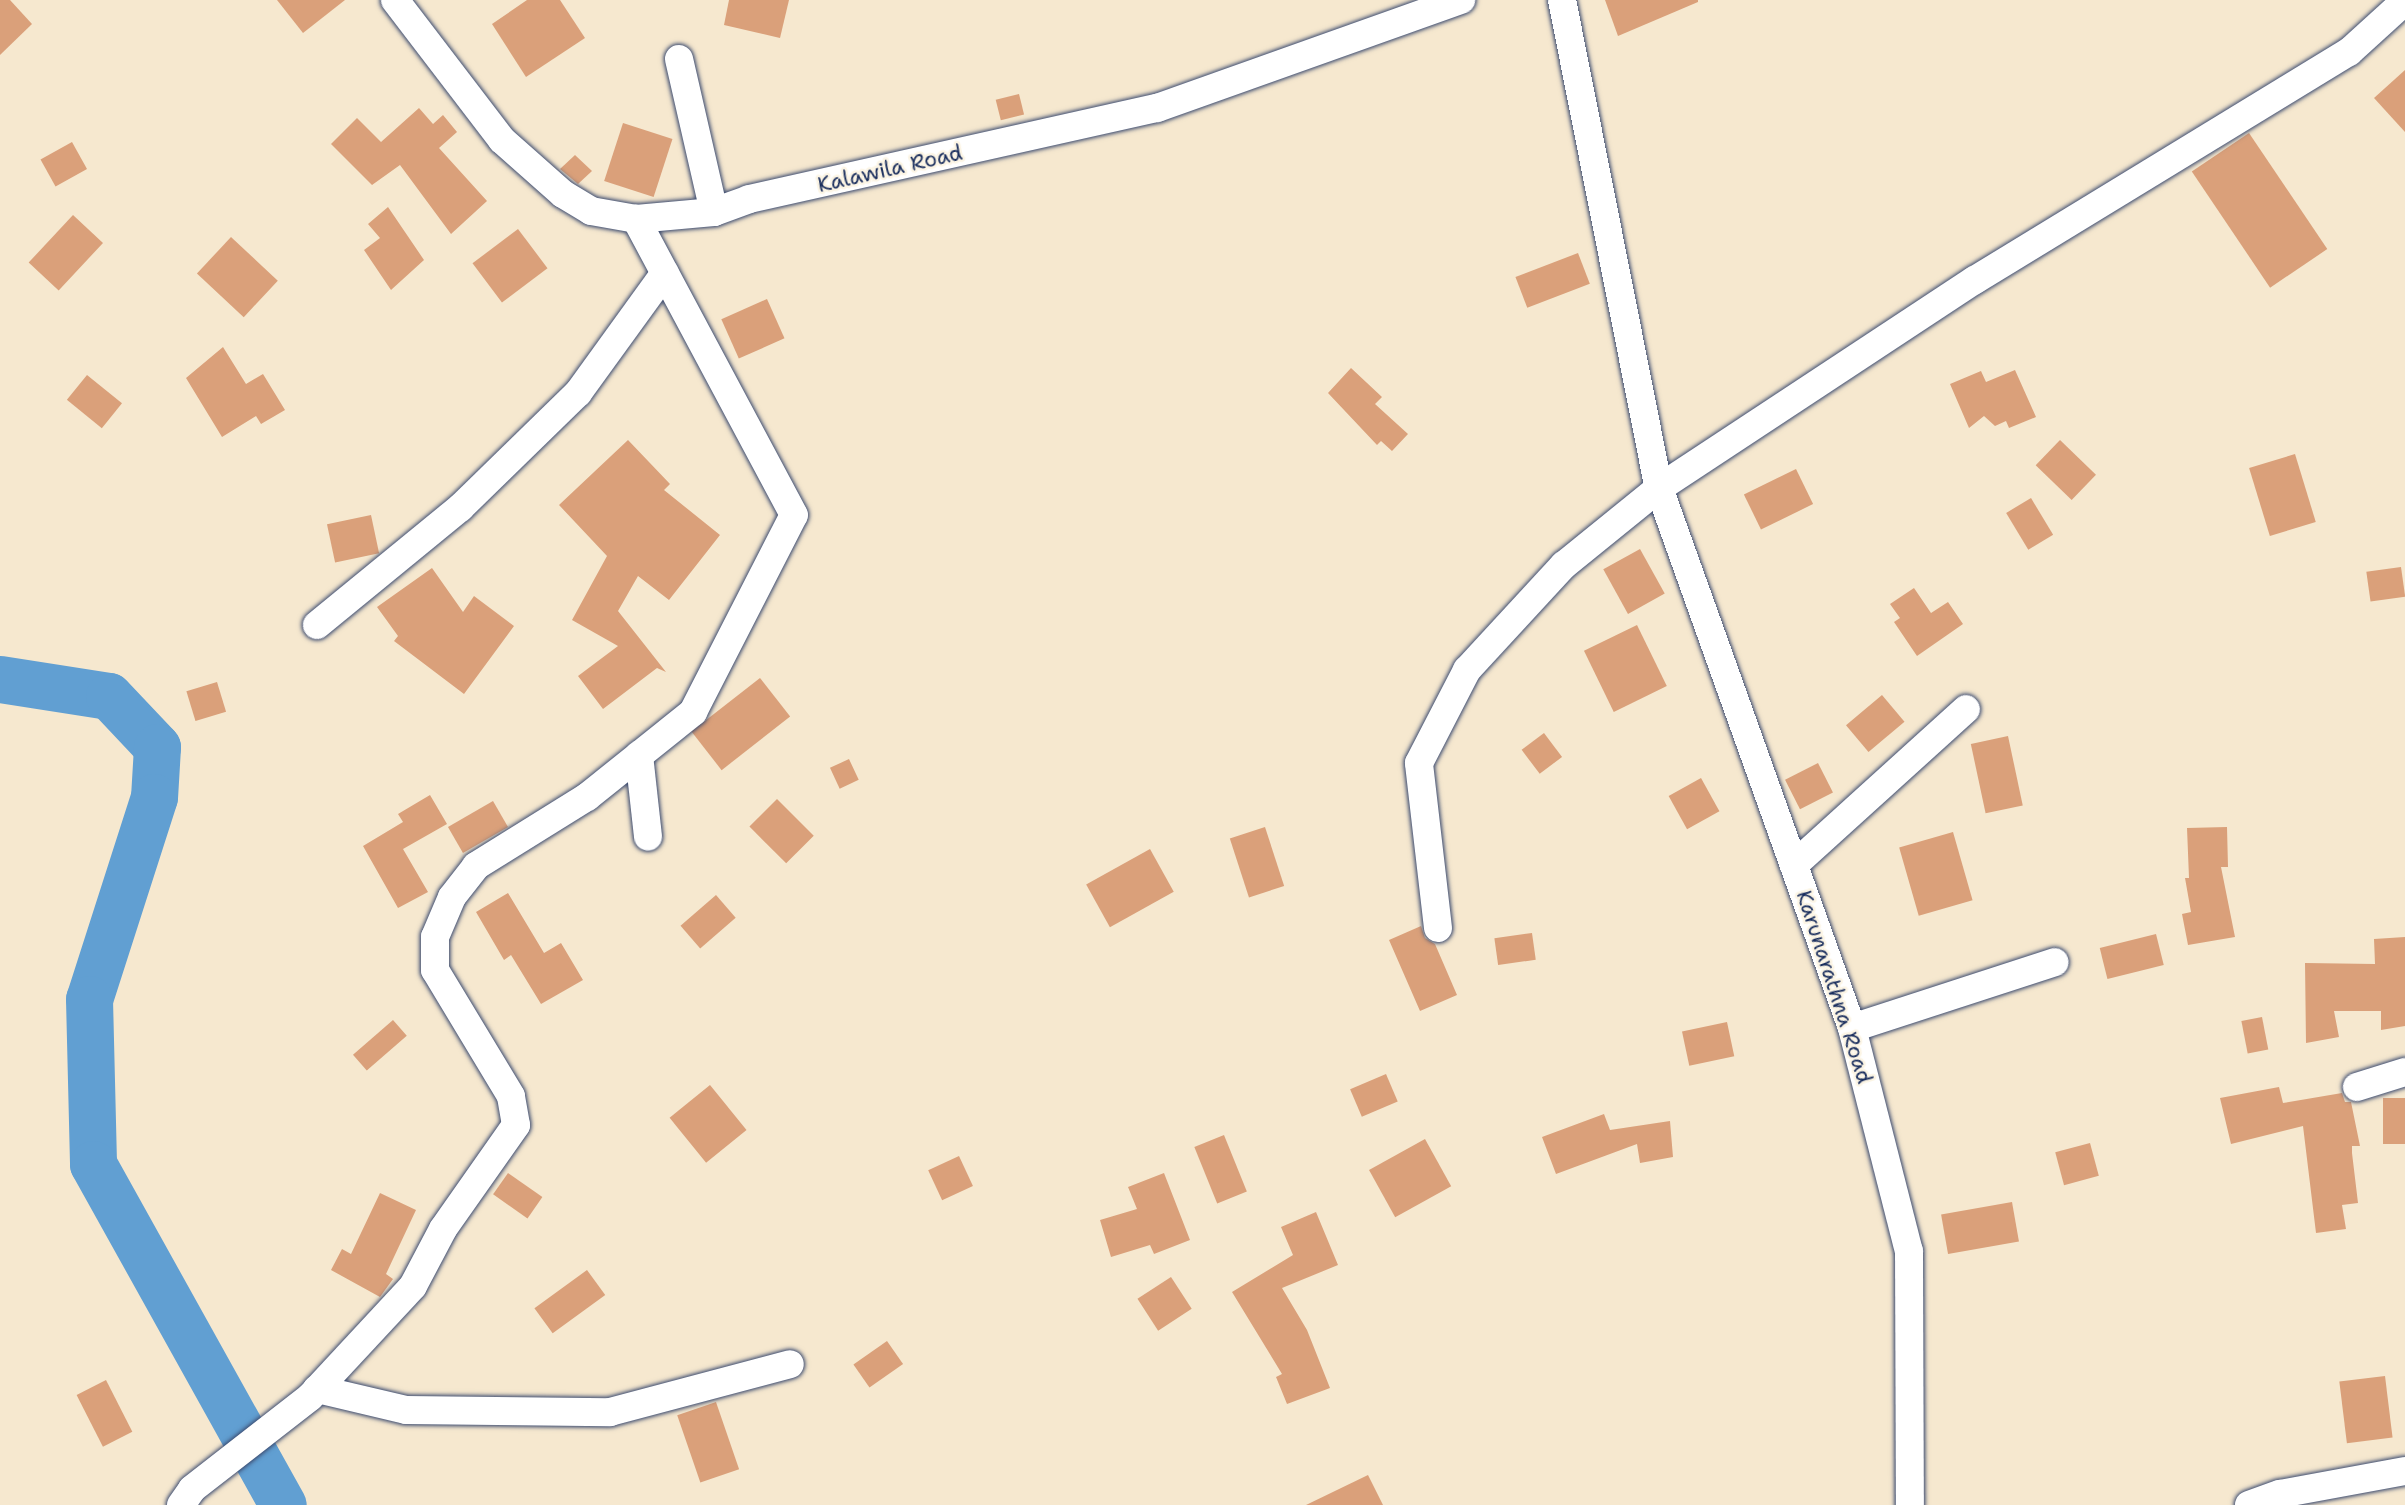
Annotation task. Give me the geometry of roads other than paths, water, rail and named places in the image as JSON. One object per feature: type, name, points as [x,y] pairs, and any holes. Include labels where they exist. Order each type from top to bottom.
[{"type":"street","name":"Kalawila Road","points":[[395,0],[502,140],[563,194],[591,211],[636,219],[714,212],[749,199],[1157,108],[1461,0]]},
{"type":"street","name":"Karunarathna Road","points":[[1562,0],[1659,488],[1852,1028],[1909,1251],[1910,1505]]},
{"type":"street","points":[[1438,928],[1419,763],[1467,670],[1564,565],[1659,488],[1975,280],[2349,52],[2405,1]]},
{"type":"street","points":[[679,59],[714,212]]},
{"type":"street","points":[[186,1497],[314,1393],[413,1286],[443,1229],[516,1125],[510,1096],[435,970],[435,937],[452,897],[476,866],[587,797],[693,712],[794,515],[636,219]]},
{"type":"street","points":[[317,625],[460,508],[578,393],[665,273]]},
{"type":"street","points":[[1794,865],[1966,709]]},
{"type":"street","points":[[639,755],[648,837]]},
{"type":"street","points":[[1852,1028],[2055,962]]},
{"type":"street","points":[[2357,1087],[2405,1072]]},
{"type":"street","points":[[314,1393],[407,1410],[610,1412],[790,1364]]},
{"type":"street","points":[[2249,1505],[2280,1494],[2405,1471]]},
{"type":"waterway","points":[[0,679],[109,696],[157,747],[154,797],[89,999],[93,1164],[283,1505]]}]
